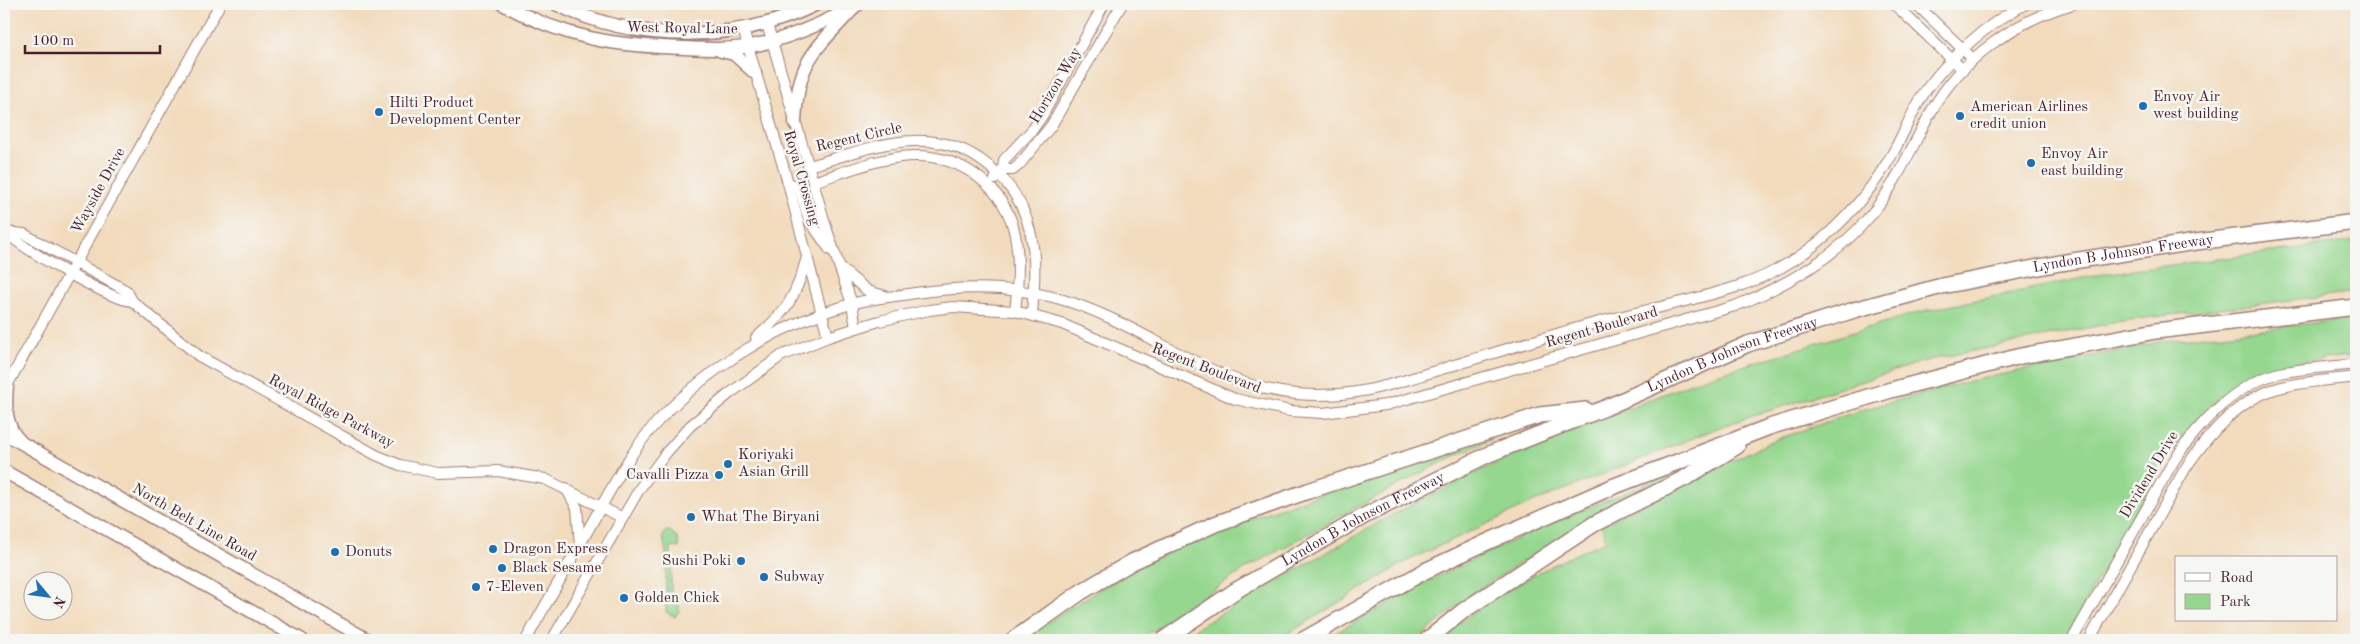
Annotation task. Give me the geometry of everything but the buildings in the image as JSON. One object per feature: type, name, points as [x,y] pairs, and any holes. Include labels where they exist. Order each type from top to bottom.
[{"type":"highway","name":"Lyndon B Johnson Freeway","points":[[1162,640],[1235,591],[1366,515],[1489,454],[1605,408],[1748,344],[1854,310],[1942,286],[2060,263],[2196,242],[2356,222]]},
{"type":"highway","points":[[1304,640],[1425,571],[1487,542],[1612,487],[1769,427],[1890,390],[2021,356],[2156,331],[2356,307]]},
{"type":"highway","points":[[1013,640],[1081,592],[1132,562],[1216,524],[1308,491],[1540,415],[1605,408]]},
{"type":"highway","points":[[1428,640],[1463,612],[1594,524],[1685,478],[1769,427]]},
{"type":"main road","name":"West Royal Lane","points":[[503,4],[522,8],[558,30],[608,43],[650,48],[714,49],[749,46],[772,41],[822,22],[858,4]]},
{"type":"main road","name":"West Royal Lane","points":[[556,4],[605,24],[670,33],[743,29],[767,24],[817,4]]},
{"type":"main road","points":[[794,124],[796,98],[802,72],[820,44],[858,4]]},
{"type":"main road","points":[[714,49],[734,54],[755,72]]},
{"type":"main road","points":[[5,389],[8,424],[23,444]]},
{"type":"main road","name":"North Belt Line Road","points":[[4,433],[368,640]]},
{"type":"main road","points":[[4,471],[302,640]]},
{"type":"street","name":"Wayside Drive","points":[[5,389],[220,4]]},
{"type":"street","name":"Horizon Way","points":[[988,186],[1001,172],[1004,160],[1034,129],[1104,4]]},
{"type":"street","points":[[1894,4],[1963,70]]},
{"type":"street","points":[[1916,4],[1973,59]]},
{"type":"street","name":"Regent Boulevard","points":[[526,640],[619,474],[657,422],[698,383],[741,352],[775,333],[852,304],[889,297],[959,288],[1033,292],[1064,300],[1107,317],[1212,370],[1250,385],[1268,390],[1311,395],[1365,392],[1588,325],[1745,284],[1780,268],[1830,234],[1859,202],[1879,176],[1927,89],[1952,58],[2000,18],[2025,4]]},
{"type":"street","name":"Regent Boulevard","points":[[552,640],[640,488],[666,453],[702,415],[781,356],[856,328],[929,310],[953,307],[1015,311],[1062,324],[1204,388],[1263,407],[1290,411],[1323,412],[1386,405],[1736,306],[1786,283],[1833,252],[1868,217],[1898,176],[1939,99],[1973,59],[2025,22],[2044,13],[2072,4]]},
{"type":"street","name":"Horizon Way","points":[[1001,172],[1013,170],[1019,165],[1051,126],[1117,6]]},
{"type":"street","name":"Royal Crossing","points":[[767,24],[794,124],[852,304],[856,328]]},
{"type":"street","name":"Royal Crossing","points":[[743,29],[788,183],[828,337]]},
{"type":"street","name":"Regent Circle","points":[[808,166],[891,144],[912,141],[934,142],[962,150],[1001,172],[1014,193],[1030,230],[1032,242],[1032,315]]},
{"type":"street","points":[[889,160],[891,144]]},
{"type":"street","name":"Regent Circle","points":[[813,182],[889,160],[915,156],[938,158],[962,167],[988,186],[1002,202],[1015,234],[1018,261],[1015,311]]},
{"type":"street","points":[[788,183],[799,186],[809,220],[838,263],[868,291],[889,297]]},
{"type":"street","name":"Royal Ridge Parkway","points":[[4,232],[24,234],[127,291],[132,301],[200,356],[376,455],[400,465],[438,473],[498,471],[520,473],[545,479],[623,518]]},
{"type":"street","name":"Royal Ridge Parkway","points":[[4,232],[19,244],[70,273],[121,300],[132,301]]},
{"type":"street","points":[[741,352],[790,305],[798,289],[808,256]]},
{"type":"street","name":"Dividend Drive","points":[[2072,640],[2173,462],[2186,443],[2218,408],[2236,394],[2282,373],[2356,364]]},
{"type":"street","name":"Dividend Drive","points":[[2089,640],[2196,451],[2222,424],[2244,406],[2286,386],[2356,377]]},
{"type":"street","points":[[565,488],[577,508],[580,545]]},
{"type":"green space","points":[[2356,241],[2356,292],[2122,321],[1928,360],[1725,425],[1534,502],[1409,560],[1277,640],[1181,640],[1197,628],[1384,519],[1508,457],[1701,379],[1919,312],[2103,274]]},
{"type":"green space","points":[[2356,318],[2356,355],[2293,363],[2268,370],[2233,388],[2195,422],[2178,442],[2150,486],[2064,640],[1437,640],[1477,610],[1518,584],[1561,561],[1606,541],[1601,525],[1772,441],[1858,411],[1970,381],[2164,341]]},
{"type":"green space","points":[[1489,434],[1492,439],[1446,460],[1338,517],[1244,570],[1138,640],[1023,640],[1058,615],[1142,564],[1207,534]]},
{"type":"green space","points":[[1669,475],[1670,478],[1587,522],[1480,588],[1416,640],[1323,640],[1421,585],[1547,524]]},
{"type":"green space","points":[[670,531],[677,537],[679,547],[671,548],[671,603],[679,604],[679,611],[675,617],[666,612],[666,554],[663,536],[665,532]]},
{"type":"place","name":"Envoy Air west building","points":[[2143,106]]},
{"type":"place","name":"Hilti Product Development Center","points":[[379,112]]},
{"type":"place","name":"American Airlines credit union","points":[[1960,116]]},
{"type":"place","name":"Envoy Air east building","points":[[2031,163]]},
{"type":"place","name":"Koriyaki Asian Grill","points":[[728,464]]},
{"type":"place","name":"Cavalli Pizza","points":[[719,475]]},
{"type":"place","name":"What The Biryani","points":[[691,517]]},
{"type":"place","name":"Dragon Express","points":[[493,549]]},
{"type":"place","name":"Donuts","points":[[335,552]]},
{"type":"place","name":"Sushi Poki","points":[[741,561]]},
{"type":"place","name":"Black Sesame","points":[[502,568]]},
{"type":"place","name":"Subway","points":[[764,577]]},
{"type":"place","name":"7-Eleven","points":[[476,587]]},
{"type":"place","name":"Golden Chick","points":[[624,598]]}]
